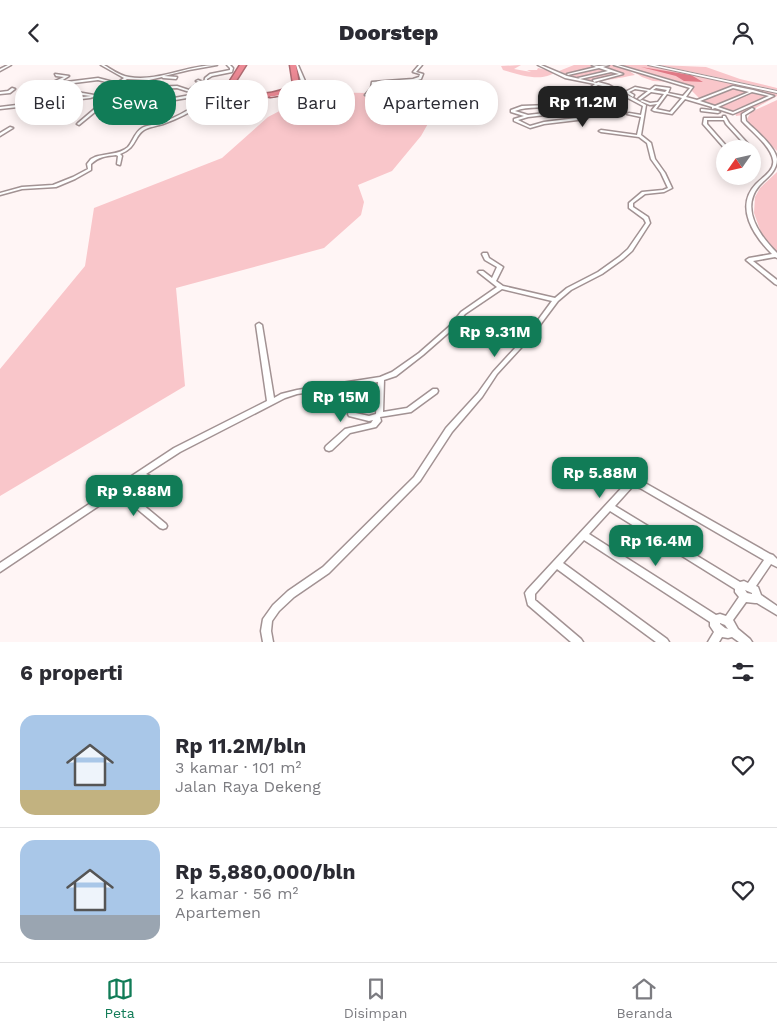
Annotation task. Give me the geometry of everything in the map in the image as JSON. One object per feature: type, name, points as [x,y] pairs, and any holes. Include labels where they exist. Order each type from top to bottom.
[{"type":"highway","points":[[243,65],[231,87],[242,93],[263,95],[284,92],[296,85],[293,65]]},
{"type":"highway","points":[[250,65],[236,85],[243,91],[256,93],[271,92],[290,87],[291,81],[286,65]]},
{"type":"street","points":[[0,70],[10,65]]},
{"type":"street","points":[[102,65],[126,78],[149,79],[192,68],[216,65]]},
{"type":"street","points":[[206,80],[211,75],[231,71],[232,69],[228,65]]},
{"type":"street","points":[[268,96],[284,94],[304,84],[297,65]]},
{"type":"street","points":[[413,80],[422,76],[414,72],[421,65]]},
{"type":"street","points":[[539,65],[566,77],[610,87],[644,105],[639,136]]},
{"type":"street","points":[[544,67],[552,65]]},
{"type":"street","points":[[593,65],[599,67],[611,71],[622,74],[595,81],[568,74],[599,67],[608,65]]},
{"type":"street","points":[[615,65],[644,74],[652,80],[692,87],[671,113],[654,111],[657,103],[665,93]]},
{"type":"street","points":[[650,65],[677,70]]},
{"type":"street","points":[[656,65],[695,75],[777,91]]},
{"type":"street","points":[[580,78],[611,71]]},
{"type":"street","points":[[56,75],[68,77],[60,80]]},
{"type":"street","points":[[160,76],[176,78]]},
{"type":"street","points":[[560,80],[566,77]]},
{"type":"street","points":[[610,77],[622,80]]},
{"type":"street","points":[[83,80],[99,80]]},
{"type":"street","points":[[590,96],[608,100],[590,117],[544,123],[531,127],[515,121],[528,116],[569,112],[590,96],[592,88],[598,83]]},
{"type":"street","points":[[698,101],[733,87],[772,96],[735,113],[702,110]]},
{"type":"street","points":[[0,93],[13,89]]},
{"type":"street","points":[[657,103],[649,104],[627,93],[631,89],[665,93],[698,101],[724,112]]},
{"type":"street","points":[[84,93],[88,93],[89,90]]},
{"type":"street","points":[[640,99],[650,91]]},
{"type":"street","points":[[713,108],[753,91]]},
{"type":"street","points":[[84,93],[93,95]]},
{"type":"street","points":[[777,98],[750,110],[743,116],[745,123],[770,147],[776,157],[776,165],[772,173],[754,189],[749,209],[751,223],[755,231],[760,239],[777,255]]},
{"type":"street","points":[[528,116],[512,111],[522,107],[551,106],[558,103],[578,106]]},
{"type":"street","points":[[0,108],[15,106]]},
{"type":"street","points":[[83,121],[93,112]]},
{"type":"street","points":[[569,112],[580,117]]},
{"type":"street","points":[[724,112],[725,119],[743,140]]},
{"type":"street","points":[[0,193],[22,188],[61,184],[89,171],[89,162],[95,158],[117,154],[131,147],[134,139],[142,130],[186,113]]},
{"type":"street","points":[[629,114],[643,116]]},
{"type":"street","points":[[719,140],[705,123],[705,118],[725,119]]},
{"type":"street","points":[[0,135],[11,128]]},
{"type":"street","points":[[138,128],[146,129]]},
{"type":"street","points":[[268,642],[266,631],[268,619],[276,608],[291,594],[326,570],[417,479],[449,430],[480,395],[495,373],[530,336],[556,300],[569,289],[606,270],[630,250],[648,223],[648,220],[631,204],[644,193],[664,191],[670,187],[653,159],[649,144],[639,136],[601,131]]},
{"type":"street","points":[[117,154],[120,156],[119,163]]},
{"type":"street","points":[[485,254],[488,259],[500,267],[494,280]]},
{"type":"street","points":[[777,255],[749,259],[777,283]]},
{"type":"street","points":[[481,272],[502,287],[556,300]]},
{"type":"street","points":[[0,568],[120,490],[177,450],[271,402],[297,392],[381,379],[394,374],[421,354],[453,326],[463,313],[502,287]]},
{"type":"street","points":[[259,325],[271,402]]},
{"type":"street","points":[[329,448],[348,431],[372,425],[377,421],[381,379]]},
{"type":"street","points":[[351,414],[366,419],[409,410],[435,391]]},
{"type":"street","points":[[140,475],[170,489]]},
{"type":"street","points":[[578,642],[531,603],[530,593],[631,483],[637,483],[773,561],[751,587]]},
{"type":"street","points":[[120,490],[163,526]]},
{"type":"street","points":[[609,506],[740,587],[744,585],[751,587],[755,590],[756,597],[777,611]]},
{"type":"street","points":[[583,535],[715,620]]},
{"type":"street","points":[[556,564],[664,642]]},
{"type":"street","points":[[740,587],[740,592],[744,597],[750,599],[756,597]]},
{"type":"street","points":[[728,621],[744,597]]},
{"type":"street","points":[[715,620],[720,618],[728,621],[731,624],[732,631],[747,642]]},
{"type":"street","points":[[715,620],[715,626],[720,631],[726,634],[732,631]]},
{"type":"street","points":[[713,642],[720,631]]},
{"type":"shaded area","points":[[521,65],[514,69],[531,72],[527,70],[537,70],[538,68],[555,72],[544,77],[530,77],[503,70],[501,66]]},
{"type":"shaded area","points":[[574,65],[621,65],[635,75],[597,81],[579,78],[559,71]]},
{"type":"shaded area","points":[[623,65],[649,65],[777,93],[777,96],[743,115],[736,116],[735,111],[715,111],[707,106],[688,87],[672,82],[653,81],[642,77]]},
{"type":"shaded area","points":[[659,65],[706,67],[740,79],[777,88],[777,90]]},
{"type":"shaded area","points":[[641,67],[691,75],[703,82],[684,81],[676,76]]},
{"type":"shaded area","points":[[355,93],[365,93],[365,125],[427,125],[421,136],[392,171],[358,185],[364,202],[361,215],[324,248],[176,288],[185,386],[0,496],[0,369],[85,266],[94,208],[222,158],[259,125],[268,125],[268,117],[278,112],[278,125],[355,125]]},
{"type":"shaded area","points":[[777,100],[777,151],[751,126],[747,119],[751,112]]},
{"type":"shaded area","points":[[777,172],[777,253],[763,238],[754,213],[755,197],[760,188]]}]
